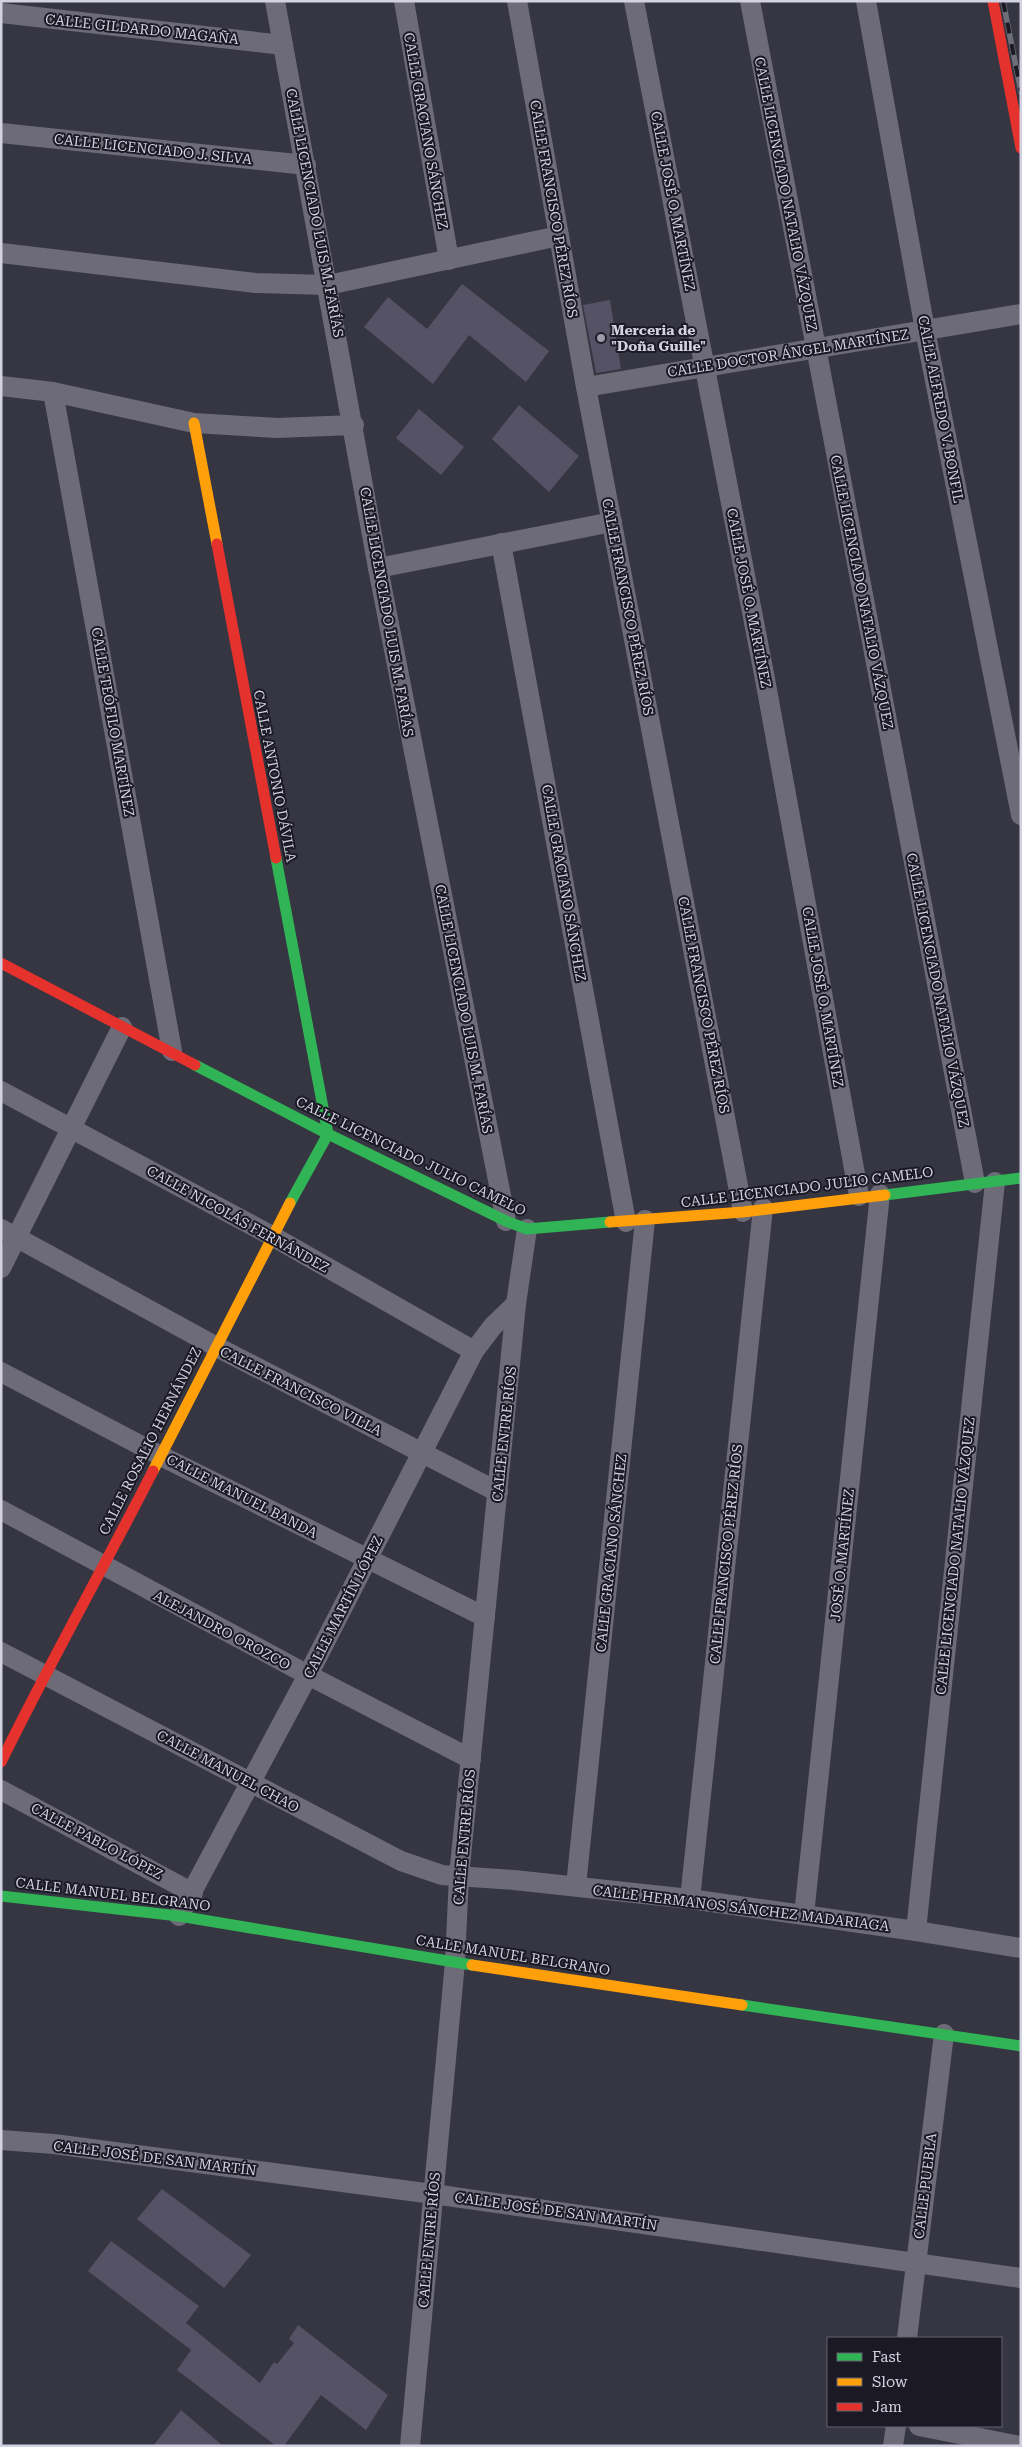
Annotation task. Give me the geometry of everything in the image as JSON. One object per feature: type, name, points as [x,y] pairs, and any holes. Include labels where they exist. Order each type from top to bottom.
[{"type":"street","name":"CALLE LICENCIADO LUIS M. FARÍAS","points":[[275,1],[354,425],[378,568],[506,1221]]},
{"type":"street","name":"CALLE GRACIANO SÁNCHEZ","points":[[404,1],[449,260]]},
{"type":"street","name":"CALLE FRANCISCO PÉREZ RÍOS","points":[[517,1],[586,387],[743,1212]]},
{"type":"street","name":"CALLE JOSÉ O. MARTÍNEZ","points":[[634,1],[765,679],[859,1196]]},
{"type":"street","name":"CALLE LICENCIADO NATALIO VÁZQUEZ","points":[[750,1],[975,1183]]},
{"type":"street","name":"CALLE ALFREDO V. BONFIL","points":[[866,1],[925,330],[1021,815]]},
{"type":"street","points":[[993,1],[1021,148]]},
{"type":"street","name":"CALLE GILDARDO MAGAÑA","points":[[1,13],[283,45]]},
{"type":"street","name":"CALLE LICENCIADO J. SILVA","points":[[1,133],[306,166]]},
{"type":"street","points":[[1,253],[256,283],[328,285],[559,236]]},
{"type":"street","name":"CALLE DOCTOR ÁNGEL MARTÍNEZ","points":[[586,387],[1021,314]]},
{"type":"street","points":[[1,386],[53,392],[194,423],[277,428],[354,425]]},
{"type":"street","name":"CALLE TEÓFILO MARTÍNEZ","points":[[53,392],[172,1051]]},
{"type":"street","name":"CALLE ANTONIO DÁVILA","points":[[194,423],[328,1134]]},
{"type":"street","points":[[378,568],[612,522]]},
{"type":"street","name":"CALLE GRACIANO SÁNCHEZ","points":[[501,544],[636,1221],[576,1886]]},
{"type":"street","name":"CALLE LICENCIADO JULIO CAMELO","points":[[2,959],[122,1027],[172,1051],[328,1134],[506,1221],[527,1229],[743,1212],[859,1196],[1021,1178]]},
{"type":"street","points":[[1,1268],[9,1234],[71,1128],[122,1027]]},
{"type":"street","name":"CALLE NICOLÁS FERNÁNDEZ","points":[[1,1091],[272,1236],[474,1350]]},
{"type":"street","name":"CALLE ROSALIO HERNÁNDEZ","points":[[1,1762],[44,1674],[104,1567],[159,1455],[272,1236],[328,1134]]},
{"type":"street","name":"CALLE LICENCIADO NATALIO VÁZQUEZ","points":[[916,1930],[995,1182]]},
{"type":"street","name":"JOSÉ O. MARTÍNEZ","points":[[804,1915],[880,1194]]},
{"type":"street","name":"CALLE FRANCISCO PÉREZ RÍOS","points":[[690,1899],[763,1208]]},
{"type":"street","name":"CALLE ENTRE RÍOS","points":[[410,2446],[454,1962],[459,1876],[516,1304],[527,1229]]},
{"type":"street","name":"CALLE FRANCISCO VILLA","points":[[9,1234],[215,1346],[498,1492]]},
{"type":"street","name":"CALLE MARTÍN LÓPEZ","points":[[179,1916],[308,1675],[474,1350],[493,1326],[516,1304]]},
{"type":"street","name":"CALLE MANUEL BANDA","points":[[1,1372],[159,1455],[485,1617]]},
{"type":"street","name":"ALEJANDRO OROZCO","points":[[1,1510],[308,1675],[472,1759]]},
{"type":"street","name":"CALLE MANUEL CHAO","points":[[1,1652],[252,1782],[401,1862],[442,1876],[459,1876]]},
{"type":"street","name":"CALLE PABLO LÓPEZ","points":[[1,1790],[193,1893]]},
{"type":"street","name":"CALLE HERMANOS SÁNCHEZ MADARIAGA","points":[[459,1876],[576,1886],[690,1899],[916,1930],[1021,1948]]},
{"type":"street","name":"CALLE MANUEL BELGRANO","points":[[1,1896],[179,1916],[454,1962],[1021,2046]]},
{"type":"street","name":"CALLE PUEBLA","points":[[906,2337],[944,2034]]},
{"type":"street","name":"CALLE JOSÉ DE SAN MARTÍN","points":[[1,2140],[54,2144],[433,2194],[1021,2278]]},
{"type":"street","points":[[893,2446],[896,2427]]},
{"type":"street","points":[[924,2427],[1020,2446]]},
{"type":"building","points":[[462,284],[549,351],[526,382],[469,335],[433,384],[364,327],[388,297],[427,329]]},
{"type":"building","name":"Merceria de \"Doña Guille\"","points":[[610,300],[621,369],[596,373],[583,305]]},
{"type":"building","points":[[519,405],[579,456],[549,492],[492,439]]},
{"type":"building","points":[[419,409],[464,447],[441,475],[396,438]]},
{"type":"building","points":[[162,2189],[251,2255],[224,2288],[137,2219]]},
{"type":"building","points":[[111,2241],[199,2306],[186,2323],[260,2383],[274,2362],[277,2364],[294,2343],[289,2339],[298,2325],[388,2395],[366,2430],[321,2395],[284,2446],[276,2446],[177,2370],[191,2350],[88,2271]]},
{"type":"building","points":[[181,2410],[223,2446],[153,2446]]},
{"type":"railway","points":[[1003,1],[1021,92]]},
{"type":"traffic: fast","points":[[276,858],[328,1134],[290,1203]]},
{"type":"traffic: fast","points":[[195,1065],[328,1134],[506,1221],[527,1229],[610,1222]]},
{"type":"traffic: fast","points":[[885,1195],[1021,1178]]},
{"type":"traffic: fast","points":[[1,1896],[179,1916],[472,1965]]},
{"type":"traffic: fast","points":[[742,2005],[1021,2046]]},
{"type":"traffic: slow","points":[[194,423],[217,544]]},
{"type":"traffic: slow","points":[[610,1222],[743,1212],[885,1195]]},
{"type":"traffic: slow","points":[[153,1471],[290,1203]]},
{"type":"traffic: slow","points":[[472,1965],[742,2005]]},
{"type":"traffic: jam","points":[[993,1],[1021,148]]},
{"type":"traffic: jam","points":[[217,544],[276,858]]},
{"type":"traffic: jam","points":[[1,963],[195,1065]]},
{"type":"traffic: jam","points":[[1,1762],[153,1471]]},
{"type":"place","name":"Merceria de \"Doña Guille\"","points":[[601,338]]}]
